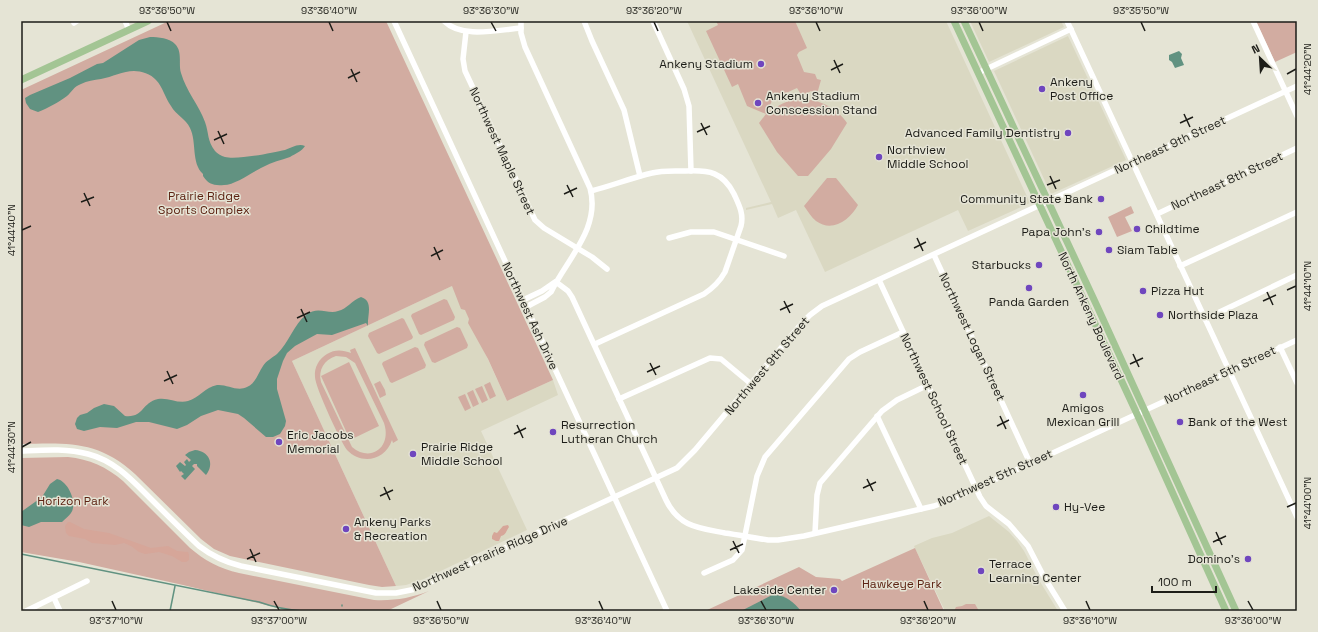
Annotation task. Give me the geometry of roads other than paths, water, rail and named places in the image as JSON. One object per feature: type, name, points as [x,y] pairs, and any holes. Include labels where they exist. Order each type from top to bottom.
[{"type":"main road","points":[[21,80],[148,21]]},
{"type":"main road","name":"North Ankeny Boulevard","points":[[954,21],[1144,411],[1236,611]]},
{"type":"main road","name":"North Ankeny Boulevard","points":[[964,21],[1043,204],[1226,611]]},
{"type":"street","points":[[125,21],[129,30]]},
{"type":"street","name":"Northwest Ash Drive","points":[[394,21],[667,611]]},
{"type":"street","points":[[444,21],[453,28],[466,32],[521,28]]},
{"type":"street","points":[[521,21],[525,47],[590,191],[591,215],[585,234],[551,292],[545,297],[526,307]]},
{"type":"street","points":[[584,21],[624,110],[640,176]]},
{"type":"street","points":[[653,21],[684,89],[689,106],[691,171]]},
{"type":"street","points":[[1067,21],[1297,517]]},
{"type":"street","points":[[1253,21],[1297,116]]},
{"type":"street","points":[[978,73],[1070,29]]},
{"type":"street","name":"Northwest Maple Street","points":[[466,32],[463,59],[465,71],[532,216],[539,225],[592,257],[607,269]]},
{"type":"street","name":"Northeast 9th Street","points":[[1043,204],[1297,86]]},
{"type":"street","name":"Northeast 8th Street","points":[[1157,214],[1297,148]]},
{"type":"street","points":[[590,191],[656,172],[691,171],[713,173],[724,179],[730,187],[740,207],[742,215],[742,222],[723,275],[719,282],[711,290],[594,344]]},
{"type":"street","name":"Northwest 9th Street","points":[[614,497],[677,468],[686,460],[813,312],[826,304],[1043,204]]},
{"type":"street","points":[[1180,266],[1297,212]]},
{"type":"street","points":[[669,238],[688,232],[716,232],[784,256]]},
{"type":"street","name":"Northwest Logan Street","points":[[934,255],[1030,463]]},
{"type":"street","points":[[1205,319],[1297,276]]},
{"type":"street","name":"Northwest School Street","points":[[879,280],[980,497],[986,506],[1009,524],[1028,546],[1044,577],[1065,611]]},
{"type":"street","points":[[523,300],[556,282]]},
{"type":"street","points":[[556,282],[568,291],[572,297],[672,510],[686,523],[701,528],[746,536]]},
{"type":"street","points":[[704,573],[736,558],[742,550],[757,476],[765,457],[850,359],[860,352],[903,332]]},
{"type":"street","name":"Northeast 5th Street","points":[[1144,411],[1297,340]]},
{"type":"street","points":[[1280,347],[1297,383]]},
{"type":"street","points":[[619,399],[710,358],[721,359],[752,384]]},
{"type":"street","points":[[815,533],[817,495],[820,483],[877,416],[892,403],[928,386]]},
{"type":"street","name":"Northwest 5th Street","points":[[746,536],[778,540],[921,509],[950,500],[1144,411]]},
{"type":"street","points":[[877,416],[921,509]]},
{"type":"street","name":"Northwest Prairie Ridge Drive","points":[[21,451],[76,451],[87,453],[105,460],[127,475],[199,546],[225,562],[376,593],[401,592],[427,585],[614,497]]},
{"type":"street","points":[[26,611],[87,581]]},
{"type":"street","points":[[54,598],[60,611]]},
{"type":"waterway","points":[[21,554],[259,602],[281,608],[303,611]]},
{"type":"waterway","points":[[170,611],[175,586]]},
{"type":"place","name":"Ankeny Stadium","points":[[761,64]]},
{"type":"place","name":"Ankeny Post Office","points":[[1042,89]]},
{"type":"place","name":"Ankeny Stadium Conscession Stand","points":[[758,103]]},
{"type":"place","name":"Advanced Family Dentistry","points":[[1068,133]]},
{"type":"place","name":"Northview Middle School","points":[[879,157]]},
{"type":"place","name":"Community State Bank","points":[[1101,199]]},
{"type":"place","name":"Childtime","points":[[1137,229]]},
{"type":"place","name":"Papa John's","points":[[1099,232]]},
{"type":"place","name":"Siam Table","points":[[1109,250]]},
{"type":"place","name":"Starbucks","points":[[1039,265]]},
{"type":"place","name":"Panda Garden","points":[[1029,288]]},
{"type":"place","name":"Pizza Hut","points":[[1143,291]]},
{"type":"place","name":"Northside Plaza","points":[[1160,315]]},
{"type":"place","name":"Amigos Mexican Grill","points":[[1083,395]]},
{"type":"place","name":"Bank of the West","points":[[1180,422]]},
{"type":"place","name":"Resurrection Lutheran Church","points":[[553,432]]},
{"type":"place","name":"Eric Jacobs Memorial","points":[[279,442]]},
{"type":"place","name":"Prairie Ridge Middle School","points":[[413,454]]},
{"type":"place","name":"Hy-Vee","points":[[1056,507]]},
{"type":"place","name":"Ankeny Parks & Recreation","points":[[346,529]]},
{"type":"place","name":"Domino's","points":[[1248,559]]},
{"type":"place","name":"Terrace Learning Center","points":[[981,571]]},
{"type":"place","name":"Lakeside Center","points":[[834,590]]},
{"type":"park label","name":"Prairie Ridge Sports Complex","points":[[204,203]]},
{"type":"park label","name":"Horizon Park","points":[[73,501]]},
{"type":"park label","name":"Hawkeye Park","points":[[902,584]]}]
